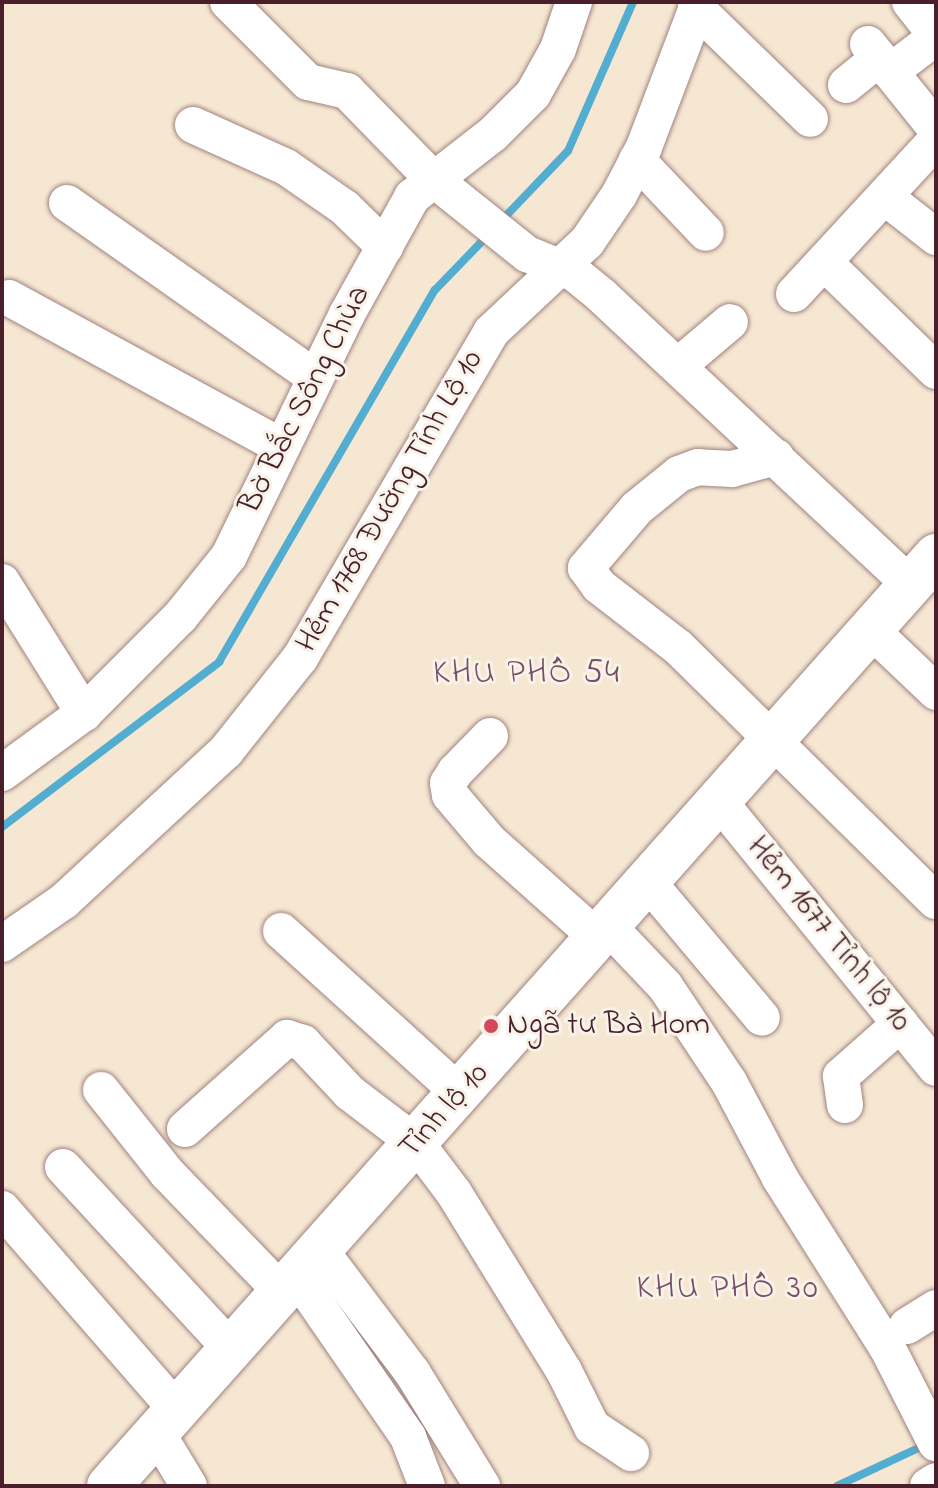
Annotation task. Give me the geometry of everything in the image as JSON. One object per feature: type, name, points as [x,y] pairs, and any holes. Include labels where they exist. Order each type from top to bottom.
[{"type":"main road","name":"Tỉnh lộ 10","points":[[109,1486],[417,1144],[923,570]]},
{"type":"street","points":[[228,2],[308,82],[347,91],[432,178],[542,261],[602,296],[776,457],[923,570]]},
{"type":"street","name":"Bờ Bắc Sông Chùa","points":[[2,773],[84,713],[180,617],[229,556],[315,377],[412,197],[432,178],[493,134],[533,94],[558,49],[574,2]]},
{"type":"street","points":[[846,85],[879,58],[936,36],[910,2]]},
{"type":"street","points":[[697,5],[810,119]]},
{"type":"street","name":"Hẻm 1768 Đường Tỉnh Lộ 10","points":[[2,944],[64,901],[226,751],[300,658],[491,332],[542,261],[587,242],[637,160],[697,5]]},
{"type":"street","points":[[879,58],[936,129]]},
{"type":"street","points":[[193,125],[286,167],[345,208],[385,247]]},
{"type":"street","points":[[794,294],[936,140]]},
{"type":"street","points":[[637,160],[706,233]]},
{"type":"street","points":[[885,197],[936,237]]},
{"type":"street","points":[[67,203],[315,377]]},
{"type":"street","points":[[825,263],[936,371]]},
{"type":"street","points":[[9,298],[281,446]]},
{"type":"street","points":[[678,366],[730,322]]},
{"type":"street","points":[[776,457],[732,469],[698,467],[679,474],[637,508],[586,568],[599,586],[678,647],[936,901]]},
{"type":"street","points":[[2,582],[84,713]]},
{"type":"street","points":[[871,630],[936,692]]},
{"type":"street","points":[[490,736],[455,772],[448,783],[450,795],[489,841],[604,932],[665,986],[729,1082],[929,1429]]},
{"type":"street","name":"Hẻm 1677 Tỉnh lộ 10","points":[[719,801],[936,1068]]},
{"type":"street","points":[[648,882],[762,1018]]},
{"type":"street","points":[[281,931],[461,1094]]},
{"type":"street","points":[[845,1105],[841,1076],[900,1024]]},
{"type":"street","points":[[185,1129],[287,1038],[303,1043],[350,1093],[417,1144],[454,1193],[564,1371],[592,1427],[631,1453]]},
{"type":"street","points":[[101,1090],[167,1173],[300,1273],[412,1372],[482,1486]]},
{"type":"street","points":[[63,1167],[231,1349]]},
{"type":"street","points":[[2,1209],[167,1421],[189,1486]]},
{"type":"street","points":[[300,1273],[408,1437],[427,1486]]},
{"type":"street","points":[[928,1486],[936,1481]]},
{"type":"waterway","points":[[501,221],[568,151],[633,2]]},
{"type":"waterway","points":[[2,827],[219,662],[435,290],[489,234]]},
{"type":"waterway","points":[[837,1486],[927,1444]]},
{"type":"place","name":"Ngã tư Bà Hom","points":[[491,1026]]},
{"type":"district","name":"KHU PHỐ 54","points":[[527,675]]},
{"type":"district","name":"KHU PHỐ 30","points":[[728,1290]]}]
